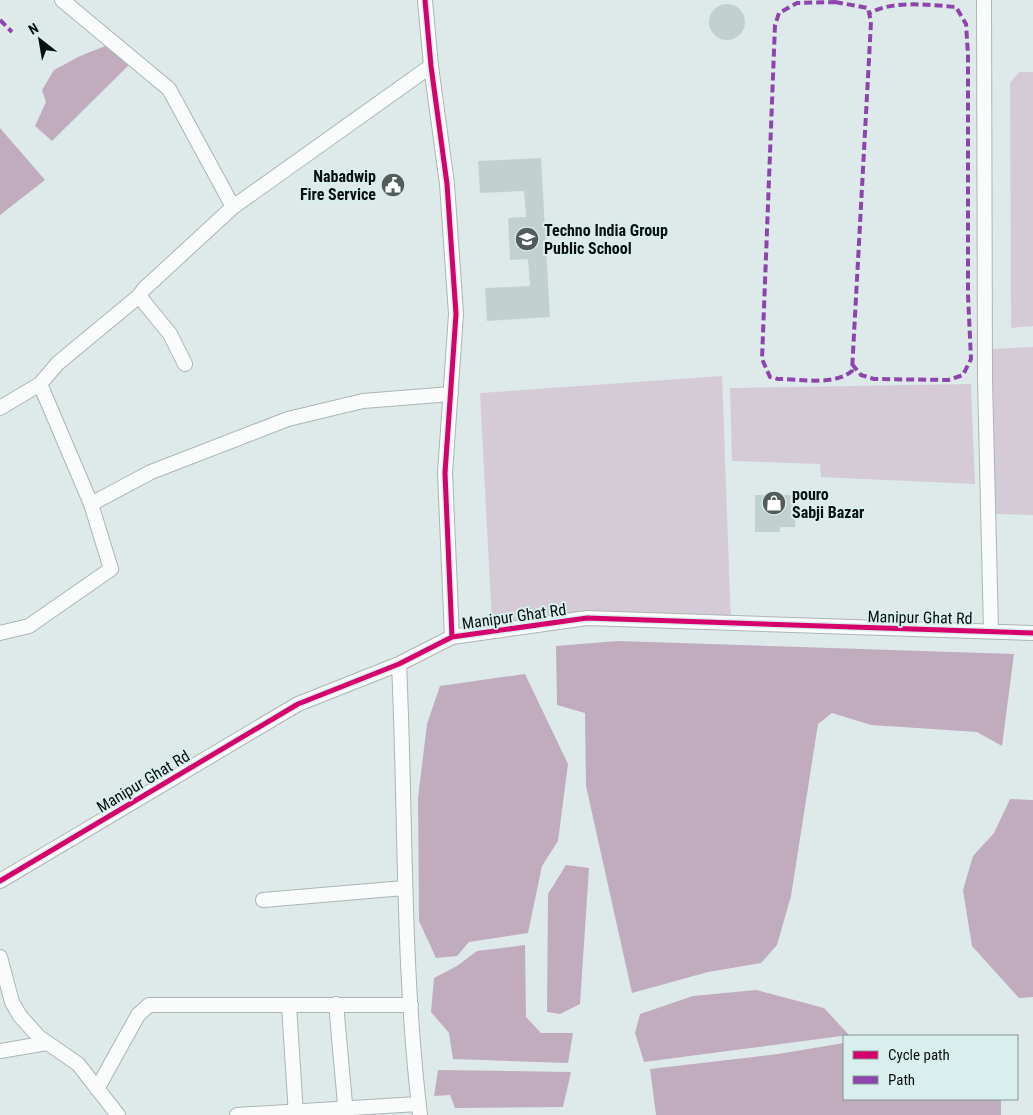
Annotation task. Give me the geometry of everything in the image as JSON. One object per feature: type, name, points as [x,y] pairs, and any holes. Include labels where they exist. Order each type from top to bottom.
[{"type":"street","points":[[62,0],[169,89],[234,206]]},
{"type":"street","points":[[425,0],[431,66],[447,184],[456,314],[445,474],[452,637]]},
{"type":"street","points":[[984,0],[985,380],[991,631]]},
{"type":"street","points":[[0,408],[40,384],[58,363],[139,296],[144,289],[234,206],[431,66]]},
{"type":"street","points":[[139,296],[170,334],[185,364]]},
{"type":"street","points":[[0,633],[29,626],[111,569],[91,504],[40,384]]},
{"type":"street","points":[[91,504],[151,472],[288,419],[363,401],[451,394]]},
{"type":"street","name":"Manipur Ghat Rd","points":[[0,881],[298,704],[399,664],[452,637],[587,618],[808,627],[1033,633]]},
{"type":"street","points":[[237,1115],[419,1109],[404,888],[403,759],[399,664]]},
{"type":"street","points":[[263,900],[404,888]]},
{"type":"street","points":[[0,957],[12,1002],[20,1016],[32,1031],[78,1064],[118,1115]]},
{"type":"street","points":[[336,1004],[346,1112]]},
{"type":"street","points":[[289,1005],[296,1113]]},
{"type":"street","points":[[97,1089],[138,1015],[149,1006],[411,1005]]},
{"type":"street","points":[[0,1051],[47,1043]]},
{"type":"shaded area","points":[[113,43],[134,60],[52,141],[35,126],[46,102],[42,90],[54,70],[80,56]]},
{"type":"shaded area","points":[[1019,72],[1033,72],[1033,326],[1011,328],[1010,83]]},
{"type":"shaded area","points":[[0,128],[45,180],[0,215]]},
{"type":"shaded area","points":[[1033,347],[1033,515],[996,514],[990,349]]},
{"type":"shaded area","points":[[722,376],[731,624],[587,618],[525,628],[492,624],[480,393]]},
{"type":"shaded area","points":[[971,384],[975,484],[821,477],[820,464],[732,461],[730,388]]},
{"type":"shaded area","points":[[618,641],[1014,654],[1002,746],[977,732],[871,725],[832,713],[818,724],[791,896],[777,945],[761,963],[708,972],[632,993],[586,786],[585,713],[557,705],[556,646]]},
{"type":"shaded area","points":[[525,674],[568,764],[558,841],[542,866],[528,933],[469,942],[457,956],[436,958],[419,921],[418,798],[427,724],[440,686]]},
{"type":"shaded area","points":[[1010,799],[1033,800],[1033,997],[1019,998],[972,946],[963,890],[973,856],[994,833]]},
{"type":"shaded area","points":[[566,865],[589,868],[580,1004],[560,1014],[547,1012],[548,894]]},
{"type":"shaded area","points":[[525,945],[526,1017],[541,1033],[573,1033],[568,1063],[453,1059],[449,1033],[431,1012],[434,978],[457,966],[477,951]]},
{"type":"shaded area","points":[[756,990],[824,1008],[849,1035],[644,1062],[635,1033],[640,1014],[693,996]]},
{"type":"shaded area","points":[[843,1043],[843,1100],[1001,1100],[1001,1115],[656,1115],[650,1069],[778,1054]]},
{"type":"shaded area","points":[[438,1070],[571,1072],[563,1107],[455,1108],[450,1095],[434,1096]]},
{"type":"building","points":[[727,4],[734,5],[740,9],[744,15],[744,29],[740,35],[734,39],[727,40],[720,39],[714,35],[710,29],[709,22],[710,15],[714,9],[720,5]]},
{"type":"building","name":"Techno India Group Public School","points":[[541,158],[550,317],[487,321],[485,288],[530,286],[528,259],[510,260],[508,218],[526,217],[524,191],[480,193],[478,161]]},
{"type":"building","points":[[755,495],[795,495],[795,527],[780,527],[780,532],[755,532]]},
{"type":"marked path","points":[[835,2],[868,8],[871,22],[852,371],[845,376],[827,380],[778,379],[770,377],[762,359],[775,25],[779,13],[797,3],[835,2]]},
{"type":"marked path","points":[[852,364],[861,375],[874,379],[948,380],[963,375],[971,359],[968,295],[968,55],[966,24],[956,7],[901,5],[890,6],[870,13]]},
{"type":"marked path","points":[[0,20],[12,32]]},
{"type":"cycle path","points":[[425,0],[431,66],[447,184],[456,314],[445,473],[452,637]]},
{"type":"cycle path","points":[[0,881],[298,704],[399,664],[452,637],[587,618],[1033,633]]},
{"type":"place","name":"Nabadwip Fire Service","points":[[393,185]]},
{"type":"place","name":"Techno India Group Public School","points":[[527,239]]},
{"type":"place","name":"pouro Sabji Bazar","points":[[774,503]]}]
